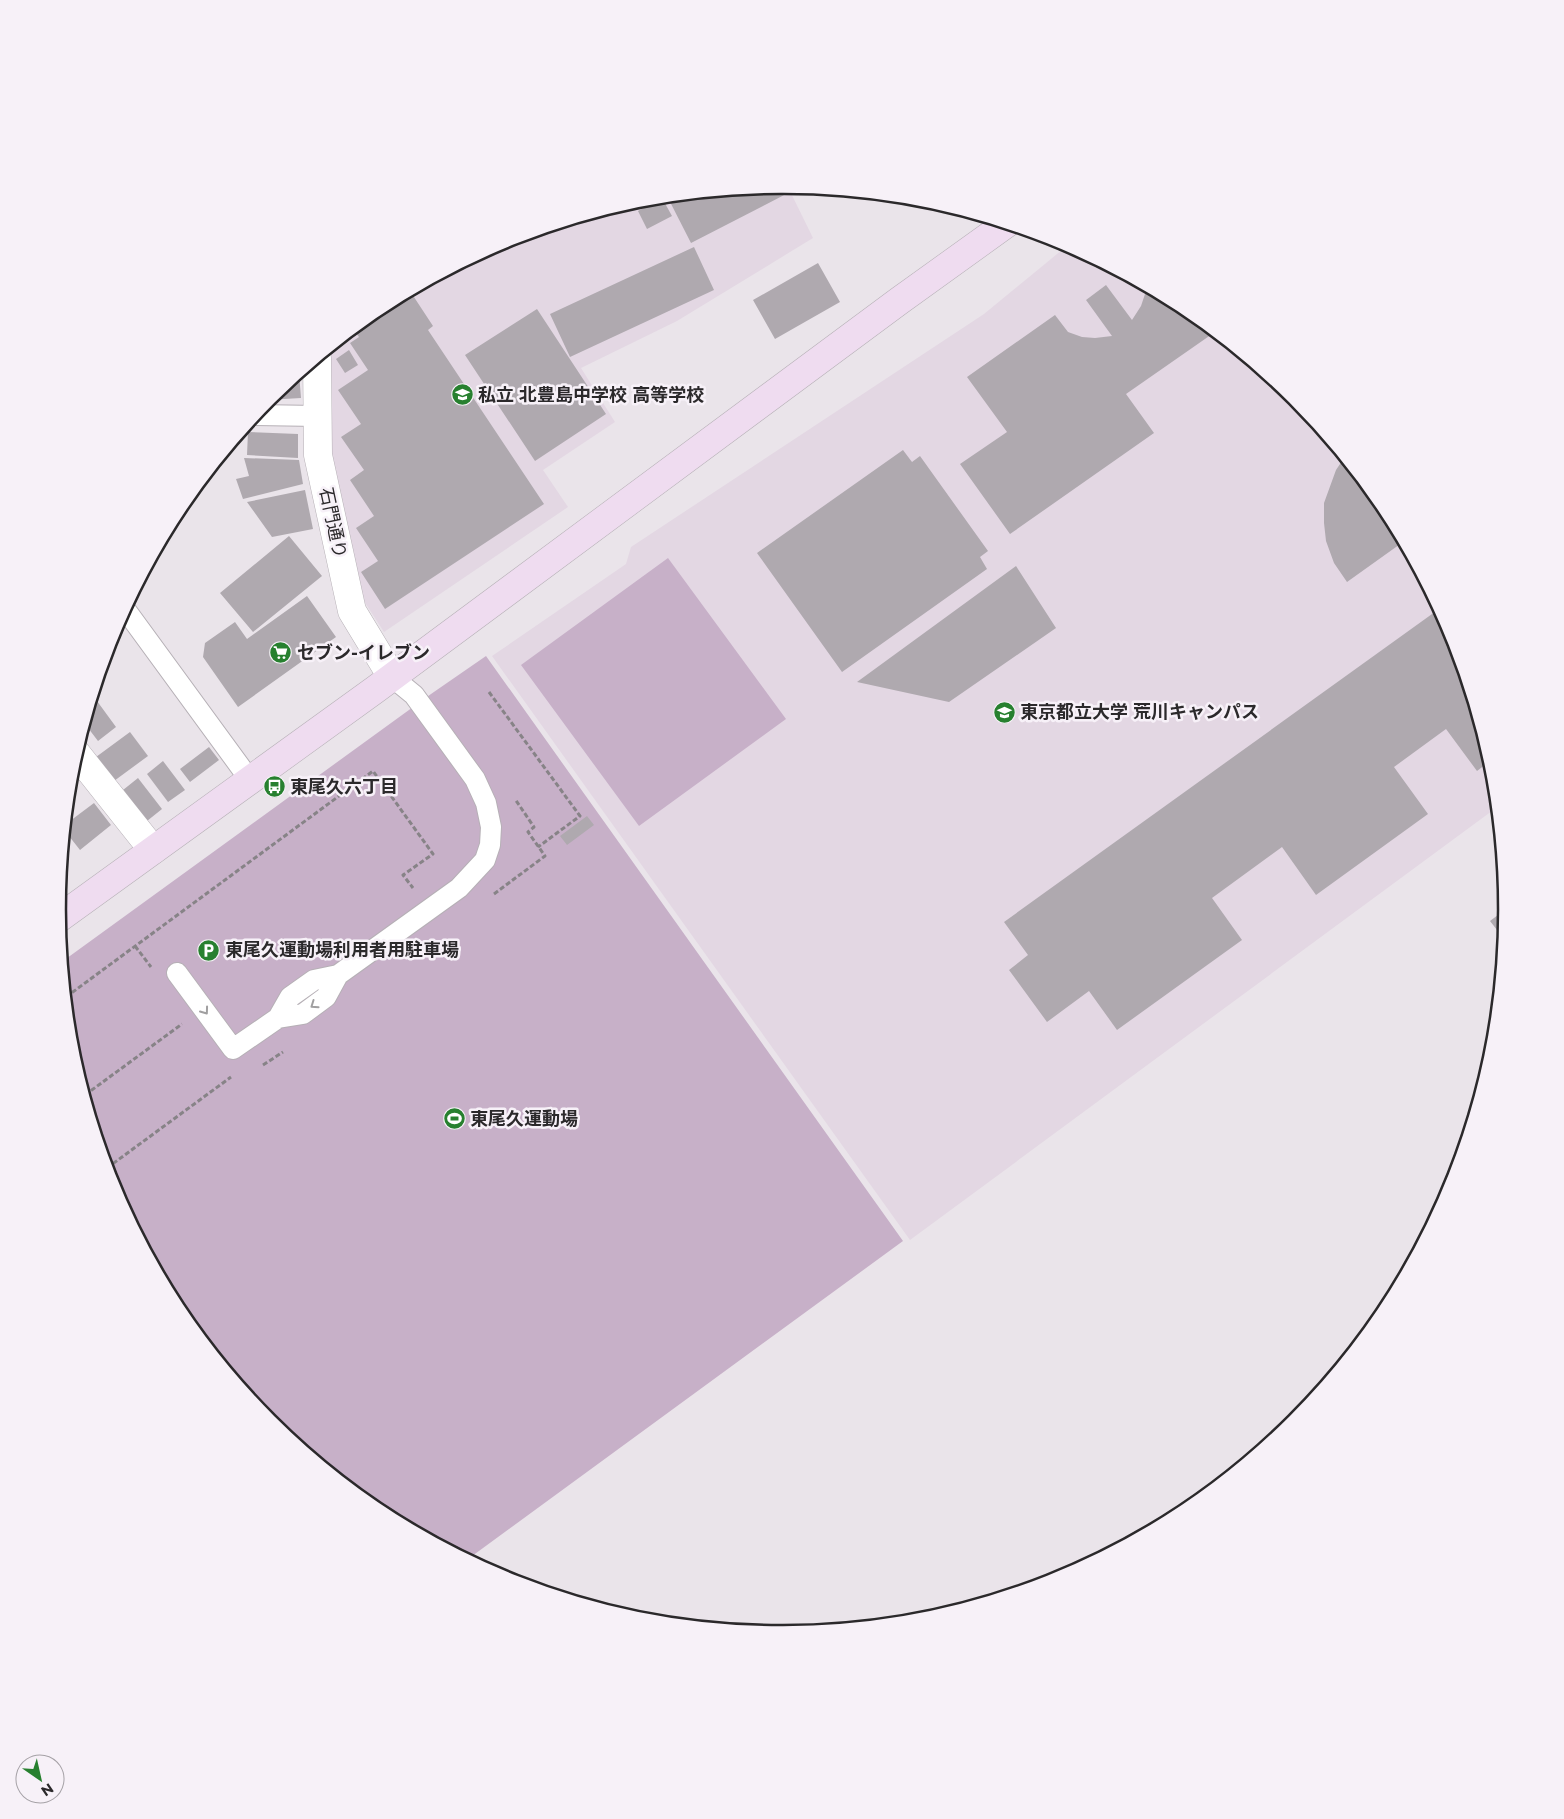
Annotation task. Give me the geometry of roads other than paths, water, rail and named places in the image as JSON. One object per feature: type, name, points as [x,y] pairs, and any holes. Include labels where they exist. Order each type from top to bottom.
[{"type":"street","points":[[66,913],[392,677],[1000,228]]},
{"type":"street","name":"石門通り","points":[[318,365],[318,455],[352,611],[392,677]]},
{"type":"street","points":[[82,761],[153,850]]},
{"type":"lane","points":[[265,415],[318,416]]},
{"type":"lane","points":[[130,616],[250,780]]},
{"type":"lane","points":[[177,973],[233,1048],[278,1018],[290,997],[314,980],[338,975],[460,888],[485,860],[490,845],[492,827],[486,803],[475,779],[414,695],[392,677]]},
{"type":"place","name":"私立 北豊島中学校 高等学校","points":[[462,395]]},
{"type":"place","name":"セブン-イレブン","points":[[281,653]]},
{"type":"place","name":"東京都立大学 荒川キャンパス","points":[[1004,712]]},
{"type":"place","name":"東尾久六丁目","points":[[274,787]]},
{"type":"place","name":"東尾久運動場利用者用駐車場","points":[[209,950]]},
{"type":"place","name":"東尾久運動場","points":[[454,1119]]}]
